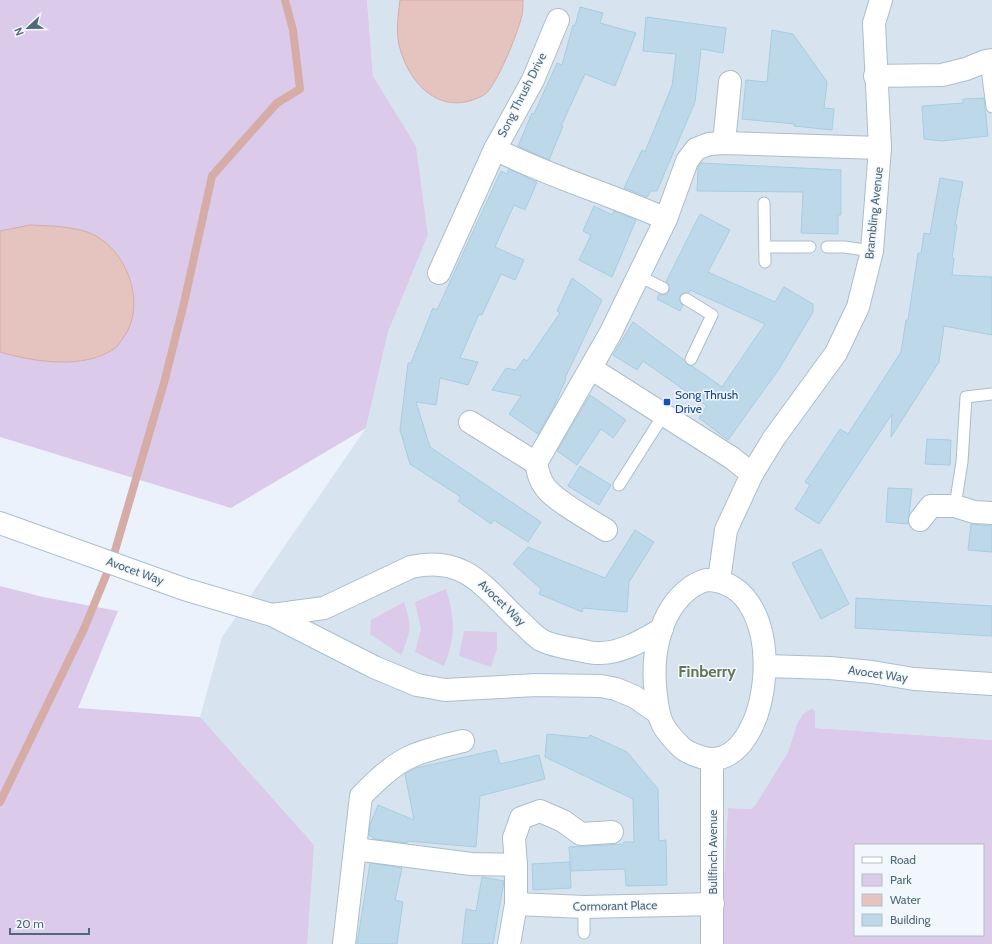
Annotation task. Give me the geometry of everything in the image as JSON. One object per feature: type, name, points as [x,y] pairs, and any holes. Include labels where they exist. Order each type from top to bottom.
[{"type":"street","name":"Brambling Avenue","points":[[719,580],[726,530],[752,474],[774,438],[836,353],[858,308],[872,251],[880,148],[875,76],[874,23],[881,0]]},
{"type":"street","name":"Song Thrush Drive","points":[[439,273],[495,149],[533,80],[558,20]]},
{"type":"street","points":[[875,76],[942,75],[966,70],[989,60]]},
{"type":"street","points":[[724,143],[730,82]]},
{"type":"street","points":[[606,530],[563,502],[545,487],[539,476],[536,463],[592,369],[639,276],[666,219],[687,161],[696,149],[709,144],[724,143],[880,148]]},
{"type":"street","name":"Song Thrush Drive","points":[[495,149],[517,160],[666,219]]},
{"type":"street","points":[[592,369],[732,458],[752,474]]},
{"type":"street","points":[[470,422],[536,463]]},
{"type":"street","points":[[920,520],[931,506],[954,506],[974,512],[992,513]]},
{"type":"street","name":"Avocet Way","points":[[0,523],[184,589],[272,615],[374,667],[417,685],[445,690],[537,685],[601,686],[616,689],[635,697],[658,713]]},
{"type":"street","name":"Avocet Way","points":[[272,615],[324,608],[400,570],[421,564],[447,565],[475,577],[489,588],[508,610],[541,640],[557,645],[600,653],[628,647],[662,629]]},
{"type":"street","points":[[706,580],[719,580],[732,586],[748,600],[758,620],[764,643],[762,698],[752,725],[737,750],[725,757],[712,759],[686,751],[675,741],[663,726],[658,713],[654,667],[656,646],[662,629],[669,613],[690,588],[706,580]]},
{"type":"street","name":"Avocet Way","points":[[764,666],[830,668],[872,672],[914,679],[992,684]]},
{"type":"street","points":[[344,944],[360,796],[398,764],[412,756],[464,741]]},
{"type":"street","name":"Bullfinch Avenue","points":[[712,759],[712,944]]},
{"type":"street","points":[[509,944],[516,904],[514,838],[521,818],[540,811],[563,821],[581,834],[612,832]]},
{"type":"street","points":[[355,849],[471,864],[516,865]]},
{"type":"street","name":"Cormorant Place","points":[[516,904],[584,907],[713,904]]},
{"type":"lane","points":[[989,60],[992,107]]},
{"type":"lane","points":[[764,204],[765,262]]},
{"type":"lane","points":[[765,247],[810,247]]},
{"type":"lane","points":[[827,247],[844,247],[872,251]]},
{"type":"lane","points":[[639,276],[663,288]]},
{"type":"lane","points":[[686,299],[712,315],[691,359]]},
{"type":"lane","points":[[954,506],[962,462],[966,397],[992,394]]},
{"type":"lane","points":[[619,485],[664,414]]},
{"type":"lane","points":[[584,907],[584,933]]},
{"type":"shaded area","points":[[367,0],[992,0],[992,740],[815,728],[797,724],[788,752],[756,804],[751,809],[728,808],[720,944],[306,944],[200,717],[222,637],[366,428],[388,332],[428,235],[416,146],[373,76]]},
{"type":"green space","points":[[0,0],[367,0],[373,76],[416,146],[428,235],[388,332],[366,428],[231,508],[0,437]]},
{"type":"green space","points":[[0,586],[43,597],[118,611],[78,708],[200,717],[314,845],[307,944],[0,944]]},
{"type":"green space","points":[[446,589],[451,609],[453,628],[451,646],[444,666],[415,652],[421,629],[415,602]]},
{"type":"green space","points":[[404,602],[408,617],[409,629],[407,640],[401,655],[370,634],[371,620]]},
{"type":"green space","points":[[464,631],[497,632],[497,649],[491,667],[459,656]]},
{"type":"green space","points":[[811,709],[815,710],[815,728],[992,740],[992,944],[720,944],[728,808],[751,809],[756,804],[788,752],[797,724],[803,714]]},
{"type":"water","points":[[400,0],[523,0],[522,15],[512,45],[495,82],[484,95],[469,101],[456,103],[443,101],[432,96],[422,88],[406,65],[399,46],[398,26]]},
{"type":"water","points":[[30,225],[66,227],[87,232],[101,239],[113,250],[123,263],[133,294],[134,309],[130,325],[123,338],[115,348],[103,355],[74,362],[28,359],[0,352],[0,231]]},
{"type":"building","points":[[580,7],[603,13],[600,23],[636,33],[615,86],[585,74],[561,126],[563,126],[549,160],[518,146],[532,113],[534,114],[557,63],[562,65],[573,25],[575,26]]},
{"type":"building","points":[[646,17],[726,28],[723,53],[701,49],[695,102],[657,191],[651,191],[647,197],[624,188],[642,150],[645,152],[672,86],[676,54],[643,51]]},
{"type":"building","points":[[772,30],[793,34],[827,82],[824,108],[834,109],[832,130],[794,126],[795,124],[742,119],[746,80],[767,82]]},
{"type":"building","points":[[984,98],[988,136],[942,141],[924,139],[922,106],[963,103],[963,99]]},
{"type":"building","points":[[701,163],[841,170],[841,215],[838,215],[838,234],[801,233],[803,192],[697,191],[698,168]]},
{"type":"building","points":[[509,169],[537,182],[525,210],[514,205],[495,247],[524,260],[515,280],[501,274],[482,315],[479,314],[460,358],[478,362],[468,385],[440,378],[436,405],[416,402],[430,447],[541,522],[528,542],[494,520],[491,524],[458,501],[461,497],[410,464],[400,430],[408,363],[411,363],[433,308],[437,310],[501,171],[507,174]]},
{"type":"building","points":[[940,178],[963,182],[955,225],[957,225],[952,258],[954,258],[952,275],[992,277],[992,335],[944,326],[939,362],[891,437],[892,414],[819,524],[795,509],[810,485],[805,482],[840,429],[848,434],[901,352],[906,320],[908,320],[918,253],[921,253],[924,233],[930,234]]},
{"type":"building","points":[[594,206],[612,215],[614,211],[636,220],[612,277],[579,260],[591,235],[583,231]]},
{"type":"building","points":[[700,214],[730,230],[708,272],[775,302],[784,287],[813,304],[813,312],[779,369],[728,440],[699,418],[707,406],[643,361],[637,370],[613,355],[633,322],[684,360],[688,365],[692,366],[722,387],[765,324],[690,290],[689,293],[683,293],[680,296],[680,302],[683,305],[680,311],[657,299],[659,294],[664,295],[669,291],[669,284],[666,282]]},
{"type":"building","points":[[572,278],[602,300],[565,378],[566,379],[553,408],[538,434],[509,414],[521,396],[492,390],[506,368],[516,370],[524,359],[527,361],[560,313],[557,311]]},
{"type":"building","points":[[590,395],[626,420],[613,438],[601,429],[577,465],[557,451]]},
{"type":"building","points":[[927,439],[951,440],[950,465],[925,464]]},
{"type":"building","points":[[580,466],[611,485],[599,505],[568,486]]},
{"type":"building","points":[[888,488],[912,489],[908,524],[886,522]]},
{"type":"building","points":[[971,524],[992,526],[992,552],[968,550]]},
{"type":"building","points":[[635,530],[654,542],[629,582],[627,612],[583,608],[582,612],[539,594],[541,589],[513,564],[528,547],[605,578]]},
{"type":"building","points":[[821,549],[849,604],[821,619],[792,563]]},
{"type":"building","points":[[856,598],[992,606],[992,636],[855,628]]},
{"type":"building","points":[[547,734],[588,738],[590,735],[627,752],[658,789],[659,841],[666,840],[667,885],[626,886],[625,869],[571,871],[569,847],[624,844],[624,842],[634,842],[633,799],[545,757]]},
{"type":"building","points":[[496,750],[500,764],[539,755],[545,779],[480,796],[476,847],[407,841],[407,843],[374,839],[369,835],[370,825],[378,805],[414,820],[405,774],[416,768]]},
{"type":"building","points":[[570,862],[571,888],[533,890],[532,864]]},
{"type":"building","points":[[370,863],[402,868],[395,900],[403,902],[397,944],[357,944]]},
{"type":"building","points":[[482,877],[504,881],[493,944],[462,944],[466,909],[476,911]]},
{"type":"waterway","points":[[0,802],[84,629],[112,561],[164,383],[184,303],[212,176],[277,103],[300,89],[293,30],[285,0]]},
{"type":"place","name":"Song Thrush Drive","points":[[667,402]]},
{"type":"district","name":"Finberry","points":[[707,671]]}]
